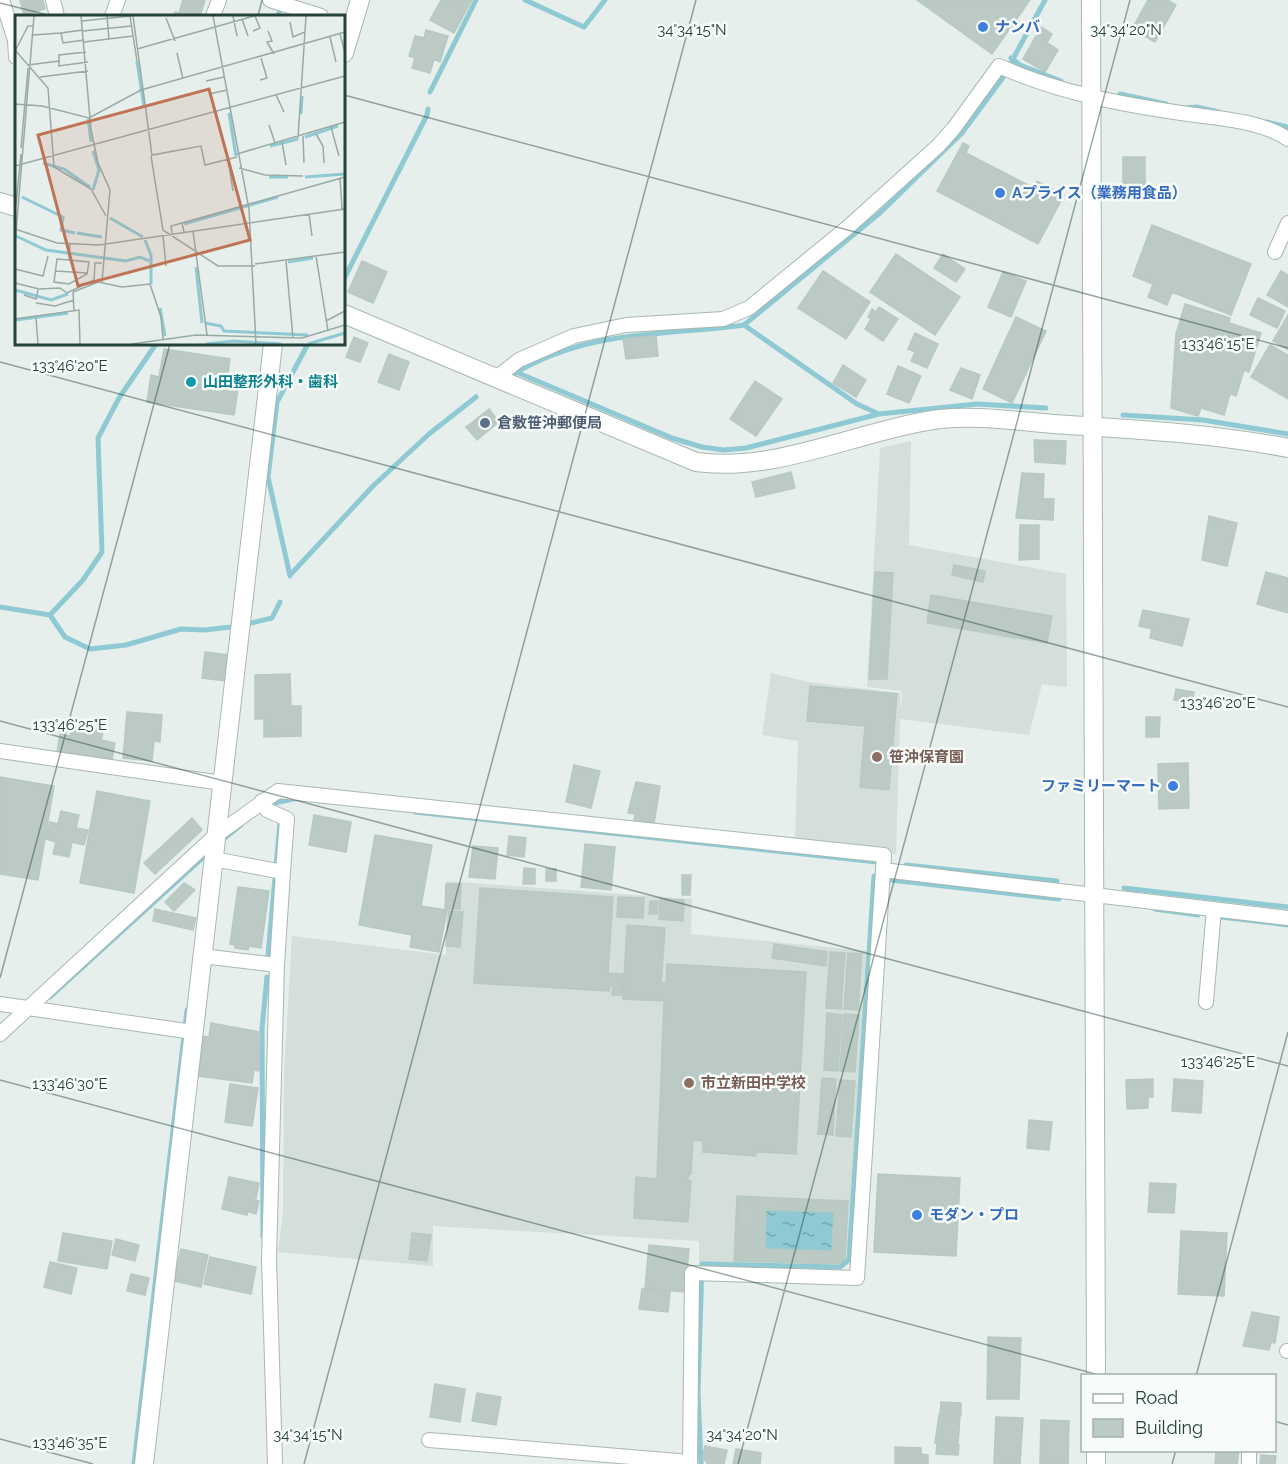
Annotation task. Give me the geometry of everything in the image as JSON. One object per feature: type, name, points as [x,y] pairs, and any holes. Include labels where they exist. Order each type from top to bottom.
[{"type":"street","points":[[2,0],[15,40]]},
{"type":"street","points":[[53,0],[57,15]]},
{"type":"street","points":[[112,15],[118,0]]},
{"type":"street","points":[[213,15],[219,0]]},
{"type":"street","points":[[345,44],[347,25],[360,0]]},
{"type":"street","points":[[1091,0],[1096,1374]]},
{"type":"street","points":[[274,1],[318,15]]},
{"type":"street","points":[[496,378],[519,360],[574,336],[626,325],[723,319],[749,308],[847,228],[938,146],[954,128],[999,66],[1071,93],[1215,117],[1279,132],[1288,139]]},
{"type":"street","points":[[0,202],[15,207]]},
{"type":"street","points":[[1275,252],[1288,223]]},
{"type":"street","points":[[345,314],[696,462],[724,465],[755,464],[905,425],[943,419],[1094,426],[1213,435],[1288,448]]},
{"type":"street","points":[[144,1464],[188,1031],[202,956],[273,345]]},
{"type":"street","points":[[0,751],[222,783]]},
{"type":"street","points":[[0,1034],[215,836],[265,805],[278,791],[884,855],[857,1278],[692,1272],[690,1463],[429,1440]]},
{"type":"street","points":[[265,805],[287,819],[278,871],[269,1259],[275,1464]]},
{"type":"street","points":[[213,860],[278,871]]},
{"type":"street","points":[[883,877],[1094,894],[1288,918]]},
{"type":"street","points":[[1206,1002],[1214,909]]},
{"type":"street","points":[[202,956],[277,965]]},
{"type":"street","points":[[0,1004],[188,1031]]},
{"type":"shaded area","points":[[911,441],[909,545],[1066,574],[1067,687],[1042,684],[1029,735],[900,719],[896,854],[795,841],[798,741],[762,735],[771,673],[809,682],[900,693],[901,712],[902,691],[867,687],[880,448]]},
{"type":"shaded area","points":[[447,881],[692,899],[691,934],[867,951],[847,1260],[844,1263],[699,1262],[699,1241],[433,1226],[433,1266],[278,1252],[283,1213],[284,1073],[292,936],[446,955]]},
{"type":"water","points":[[766,1210],[834,1212],[832,1251],[765,1249]]},
{"type":"building","points":[[20,0],[43,0],[45,9],[24,15]]},
{"type":"building","points":[[183,0],[205,0],[200,15],[174,15],[175,12],[179,13]]},
{"type":"building","points":[[441,0],[472,0],[454,33],[430,20]]},
{"type":"building","name":"ナンバ","points":[[917,0],[1030,0],[992,54]]},
{"type":"building","points":[[1148,0],[1168,0],[1176,5],[1155,42],[1132,29]]},
{"type":"building","points":[[1041,27],[1052,34],[1047,43],[1058,50],[1045,72],[1023,59]]},
{"type":"building","points":[[426,30],[448,36],[440,62],[434,59],[430,73],[412,68],[415,58],[409,56],[415,36],[424,38]]},
{"type":"building","name":"Aプライス（業務用食品）","points":[[963,143],[969,146],[966,153],[1034,188],[1037,181],[1064,195],[1038,244],[937,191]]},
{"type":"building","points":[[1123,157],[1145,157],[1145,199],[1123,199]]},
{"type":"building","points":[[1152,225],[1251,264],[1231,315],[1172,292],[1167,305],[1148,297],[1153,284],[1133,276]]},
{"type":"building","points":[[896,254],[960,297],[935,335],[870,292]]},
{"type":"building","points":[[943,254],[965,269],[956,282],[934,268]]},
{"type":"building","points":[[362,261],[387,272],[373,303],[348,292]]},
{"type":"building","points":[[823,271],[870,302],[846,339],[798,308]]},
{"type":"building","points":[[1281,271],[1288,275],[1288,307],[1267,295]]},
{"type":"building","points":[[1003,272],[1026,281],[1011,317],[988,307]]},
{"type":"building","points":[[1258,298],[1285,311],[1277,328],[1250,315]]},
{"type":"building","points":[[1185,304],[1230,318],[1229,323],[1261,333],[1249,372],[1244,370],[1236,396],[1230,394],[1224,415],[1201,408],[1198,416],[1171,408],[1176,334]]},
{"type":"building","points":[[879,307],[898,319],[883,341],[865,329],[871,319],[868,317],[872,309],[876,312]]},
{"type":"building","points":[[1288,315],[1288,350],[1273,341]]},
{"type":"building","points":[[1016,317],[1046,331],[1012,403],[983,389]]},
{"type":"building","points":[[915,333],[938,344],[927,368],[911,361],[915,352],[908,349]]},
{"type":"building","points":[[656,336],[658,356],[626,359],[623,339]]},
{"type":"building","points":[[354,337],[368,343],[360,362],[346,357]]},
{"type":"building","points":[[1270,345],[1288,355],[1288,399],[1251,377]]},
{"type":"building","name":"山田整形外科・歯科","points":[[164,349],[230,359],[227,381],[239,383],[234,415],[147,402],[151,375],[159,377]]},
{"type":"building","points":[[389,354],[409,362],[399,390],[378,382]]},
{"type":"building","points":[[843,365],[866,380],[856,397],[833,383]]},
{"type":"building","points":[[898,366],[921,376],[909,403],[887,394]]},
{"type":"building","points":[[961,368],[980,375],[972,399],[950,390]]},
{"type":"building","points":[[755,381],[782,399],[756,436],[730,419]]},
{"type":"building","points":[[489,409],[499,422],[477,440],[466,427]]},
{"type":"building","points":[[1034,440],[1066,441],[1065,464],[1035,462]]},
{"type":"building","points":[[791,472],[795,488],[756,497],[752,482]]},
{"type":"building","points":[[1022,473],[1044,474],[1043,499],[1054,499],[1053,520],[1016,518]]},
{"type":"building","points":[[1209,516],[1237,523],[1227,566],[1202,560]]},
{"type":"building","points":[[1020,525],[1039,525],[1039,559],[1019,560]]},
{"type":"building","points":[[954,565],[985,571],[983,582],[952,575]]},
{"type":"building","points":[[875,572],[893,573],[887,679],[869,679]]},
{"type":"building","points":[[1266,572],[1288,578],[1288,613],[1257,604]]},
{"type":"building","points":[[931,595],[1052,616],[1047,643],[927,623]]},
{"type":"building","points":[[1143,610],[1189,619],[1182,646],[1150,638],[1152,629],[1139,626]]},
{"type":"building","points":[[205,652],[229,655],[226,681],[202,678]]},
{"type":"building","points":[[290,674],[291,706],[301,706],[301,736],[264,737],[264,719],[255,719],[255,675]]},
{"type":"building","name":"笹沖保育園","points":[[810,686],[897,694],[889,790],[860,787],[865,726],[807,721]]},
{"type":"building","points":[[1176,689],[1194,692],[1192,703],[1174,700]]},
{"type":"building","points":[[127,712],[162,715],[160,742],[154,741],[152,761],[123,758]]},
{"type":"building","points":[[1146,717],[1160,717],[1159,737],[1146,737]]},
{"type":"building","points":[[72,726],[103,731],[101,740],[115,743],[112,760],[57,752],[60,734],[70,736]]},
{"type":"building","name":"ファミリーマート","points":[[1188,763],[1189,808],[1159,809],[1158,764]]},
{"type":"building","points":[[574,765],[600,771],[591,808],[566,802]]},
{"type":"building","points":[[0,777],[54,786],[38,880],[0,874]]},
{"type":"building","points":[[636,782],[660,786],[654,824],[634,821],[635,814],[628,813]]},
{"type":"building","points":[[97,791],[150,801],[134,893],[80,883]]},
{"type":"building","points":[[61,811],[79,815],[76,828],[88,830],[84,845],[72,842],[69,857],[53,854],[56,842],[46,839],[50,822],[58,824]]},
{"type":"building","points":[[314,815],[351,822],[346,852],[309,845]]},
{"type":"building","points":[[192,818],[202,830],[155,874],[144,863]]},
{"type":"building","points":[[375,835],[432,845],[421,906],[447,910],[439,952],[410,947],[412,935],[359,925]]},
{"type":"building","points":[[509,836],[526,838],[524,857],[507,855]]},
{"type":"building","points":[[585,844],[615,847],[611,890],[581,887]]},
{"type":"building","points":[[473,846],[498,848],[495,879],[469,877]]},
{"type":"building","points":[[524,868],[535,869],[535,884],[523,884]]},
{"type":"building","points":[[546,869],[556,869],[556,881],[546,881]]},
{"type":"building","points":[[682,875],[691,875],[690,895],[682,895]]},
{"type":"building","points":[[184,883],[195,890],[174,911],[165,902]]},
{"type":"building","points":[[446,884],[461,884],[460,909],[445,909]]},
{"type":"building","points":[[238,887],[269,891],[261,948],[249,946],[248,950],[235,948],[235,945],[230,944]]},
{"type":"building","points":[[480,888],[613,897],[608,973],[623,974],[622,995],[612,995],[613,986],[610,986],[609,991],[474,983]]},
{"type":"building","points":[[618,897],[644,898],[643,918],[617,917]]},
{"type":"building","points":[[660,899],[684,900],[683,921],[659,919]]},
{"type":"building","points":[[650,901],[658,901],[657,914],[649,914]]},
{"type":"building","points":[[155,909],[196,918],[193,930],[153,921]]},
{"type":"building","points":[[449,911],[463,912],[460,947],[446,946]]},
{"type":"building","points":[[627,925],[665,928],[661,983],[666,983],[667,964],[806,972],[796,1154],[756,1152],[756,1156],[703,1152],[703,1141],[693,1140],[691,1174],[689,1174],[688,1181],[691,1181],[688,1222],[634,1218],[636,1177],[657,1179],[664,1001],[623,999]]},
{"type":"building","points":[[774,944],[827,952],[826,966],[772,958]]},
{"type":"building","points":[[830,952],[845,953],[841,1009],[826,1008]]},
{"type":"building","points":[[848,953],[862,954],[858,1010],[844,1009]]},
{"type":"building","points":[[827,1013],[842,1015],[838,1071],[824,1070]]},
{"type":"building","points":[[844,1014],[859,1015],[855,1072],[840,1071]]},
{"type":"building","points":[[211,1023],[260,1032],[259,1071],[254,1070],[252,1083],[198,1076],[203,1036],[209,1037]]},
{"type":"building","points":[[822,1078],[836,1079],[833,1135],[818,1134]]},
{"type":"building","points":[[1153,1079],[1153,1097],[1148,1097],[1148,1108],[1127,1109],[1126,1080]]},
{"type":"building","points":[[1174,1079],[1203,1081],[1201,1113],[1172,1111]]},
{"type":"building","points":[[840,1080],[855,1081],[851,1137],[836,1136]]},
{"type":"building","points":[[230,1084],[258,1088],[252,1126],[225,1122]]},
{"type":"building","points":[[1029,1120],[1052,1122],[1049,1150],[1027,1148]]},
{"type":"building","name":"モダン・プロ","points":[[878,1174],[960,1178],[956,1256],[874,1252]]},
{"type":"building","points":[[229,1177],[259,1183],[256,1198],[251,1197],[247,1215],[222,1209]]},
{"type":"building","points":[[1150,1183],[1176,1184],[1174,1213],[1148,1212]]},
{"type":"building","points":[[737,1196],[848,1201],[845,1259],[839,1264],[734,1261]],"holes":[[[739,1199],[754,1200],[751,1259],[736,1258]],[[784,1199],[815,1200],[815,1209],[783,1207]],[[766,1210],[834,1212],[832,1251],[765,1249]]]},
{"type":"building","points":[[252,1199],[259,1201],[256,1214],[249,1212]]},
{"type":"building","points":[[739,1199],[754,1200],[751,1259],[736,1258]]},
{"type":"building","points":[[784,1199],[815,1200],[815,1209],[783,1207]]},
{"type":"building","points":[[1181,1231],[1227,1233],[1224,1296],[1178,1294]]},
{"type":"building","points":[[63,1233],[112,1241],[107,1269],[58,1261]]},
{"type":"building","points":[[412,1233],[431,1235],[427,1261],[409,1259]]},
{"type":"building","points":[[116,1239],[139,1245],[135,1261],[112,1255]]},
{"type":"building","points":[[649,1245],[689,1249],[685,1292],[645,1288]]},
{"type":"building","points":[[181,1249],[208,1255],[201,1287],[174,1281]]},
{"type":"building","points":[[210,1257],[256,1267],[251,1294],[204,1284]]},
{"type":"building","points":[[50,1262],[77,1268],[71,1294],[44,1287]]},
{"type":"building","points":[[131,1274],[149,1278],[145,1295],[127,1291]]},
{"type":"building","points":[[642,1289],[670,1292],[668,1312],[639,1309]]},
{"type":"building","points":[[1252,1312],[1279,1317],[1275,1343],[1271,1342],[1269,1350],[1243,1346]]},
{"type":"building","points":[[988,1337],[1021,1338],[1019,1399],[987,1399]]},
{"type":"building","points":[[435,1384],[465,1389],[460,1422],[430,1417]]},
{"type":"building","points":[[477,1393],[501,1397],[496,1425],[472,1421]]},
{"type":"building","points":[[941,1402],[961,1403],[961,1415],[940,1414]]},
{"type":"building","points":[[939,1415],[960,1416],[958,1444],[935,1443]]},
{"type":"building","points":[[996,1417],[1023,1418],[1020,1464],[994,1463]]},
{"type":"building","points":[[1041,1420],[1069,1421],[1068,1464],[1040,1464]]},
{"type":"building","points":[[937,1444],[959,1445],[958,1455],[936,1454]]},
{"type":"building","points":[[705,1446],[727,1450],[724,1464],[707,1464],[707,1461],[702,1460]]},
{"type":"building","points":[[895,1447],[921,1448],[921,1454],[928,1455],[928,1463],[895,1464]]},
{"type":"building","points":[[736,1449],[761,1453],[760,1464],[733,1464]]},
{"type":"building","points":[[1216,1452],[1239,1452],[1237,1464],[1215,1464]]},
{"type":"building","points":[[1261,1455],[1276,1456],[1275,1464],[1260,1464]]},
{"type":"waterway","points":[[430,92],[476,0]]},
{"type":"waterway","points":[[525,0],[584,27],[605,0]]},
{"type":"waterway","points":[[744,325],[881,212],[962,133],[1002,79],[1045,0]]},
{"type":"waterway","points":[[278,15],[282,4]]},
{"type":"waterway","points":[[1011,58],[1020,65],[1061,81]]},
{"type":"waterway","points":[[1120,94],[1166,104]]},
{"type":"waterway","points":[[1184,108],[1197,107],[1219,112]]},
{"type":"waterway","points":[[345,277],[428,109]]},
{"type":"waterway","points":[[1266,122],[1288,127]]},
{"type":"waterway","points":[[515,373],[571,348],[599,341],[655,333],[744,325],[857,404],[879,414],[977,404],[1046,408]]},
{"type":"waterway","points":[[50,615],[83,580],[102,552],[98,438],[119,398],[155,345]]},
{"type":"waterway","points":[[290,576],[268,477],[277,402],[307,345]]},
{"type":"waterway","points":[[516,372],[672,438],[702,447],[724,450],[746,448],[879,414]]},
{"type":"waterway","points":[[291,574],[373,486],[429,434],[476,397]]},
{"type":"waterway","points":[[1123,415],[1203,420],[1288,434]]},
{"type":"waterway","points":[[251,623],[272,618],[280,602]]},
{"type":"waterway","points":[[0,607],[50,615],[65,637],[90,649],[126,645],[181,629],[204,630],[231,627]]},
{"type":"waterway","points":[[270,804],[293,799]]},
{"type":"waterway","points":[[415,812],[877,862]]},
{"type":"waterway","points":[[268,955],[280,823]]},
{"type":"waterway","points":[[226,837],[241,825]]},
{"type":"waterway","points":[[50,997],[207,854]]},
{"type":"waterway","points":[[906,865],[1057,881]]},
{"type":"waterway","points":[[701,1464],[698,1392],[702,1264],[840,1267],[849,1260],[874,876]]},
{"type":"waterway","points":[[882,879],[1059,899]]},
{"type":"waterway","points":[[1124,888],[1288,907]]},
{"type":"waterway","points":[[1155,909],[1198,915]]},
{"type":"waterway","points":[[1221,917],[1288,925]]},
{"type":"waterway","points":[[263,1237],[262,1028],[267,977]]},
{"type":"waterway","points":[[134,1464],[187,1010]]},
{"type":"place","name":"ナンバ","points":[[983,27]]},
{"type":"place","name":"Aプライス（業務用食品）","points":[[1000,193]]},
{"type":"place","name":"山田整形外科・歯科","points":[[191,382]]},
{"type":"place","name":"倉敷笹沖郵便局","points":[[485,423]]},
{"type":"place","name":"笹沖保育園","points":[[877,757]]},
{"type":"place","name":"ファミリーマート","points":[[1173,786]]},
{"type":"place","name":"市立新田中学校","points":[[689,1083]]},
{"type":"place","name":"モダン・プロ","points":[[917,1215]]}]
